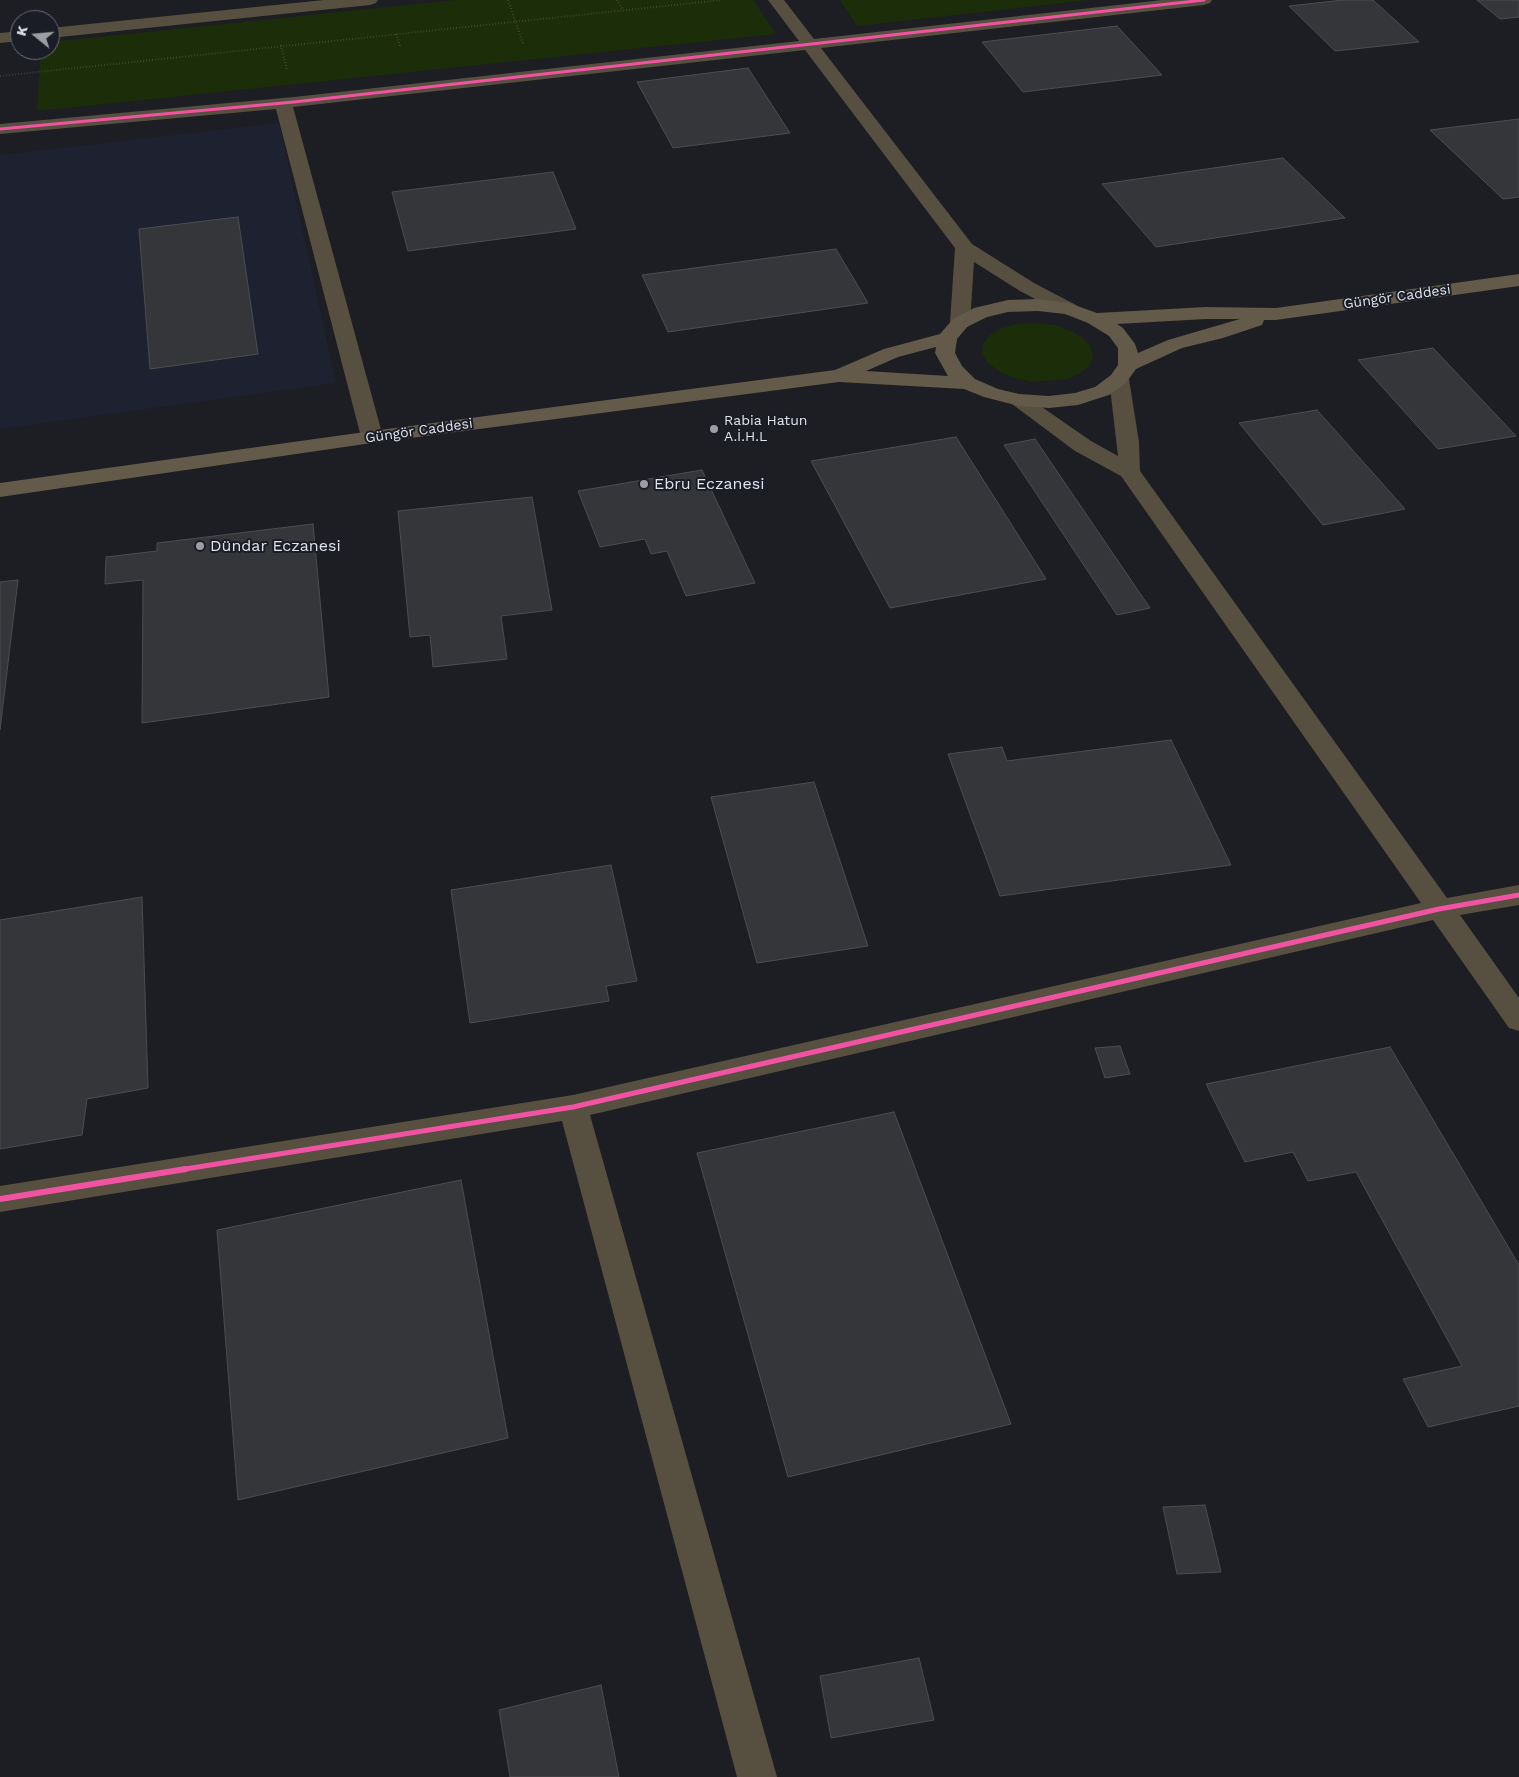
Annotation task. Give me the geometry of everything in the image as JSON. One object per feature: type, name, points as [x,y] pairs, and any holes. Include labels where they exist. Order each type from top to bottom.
[{"type":"main road","name":"Güngör Caddesi","points":[[1276,314],[1519,280]]},
{"type":"main road","points":[[839,376],[892,353],[953,331],[981,312],[1008,306],[1038,305],[1069,309],[1096,319],[1116,332],[1128,348],[1124,372]]},
{"type":"main road","points":[[1096,319],[1206,313],[1276,314]]},
{"type":"main road","points":[[953,331],[946,353],[952,368],[968,382],[991,393],[1019,400],[1049,402],[1078,400],[1102,392],[1124,372],[1175,344],[1216,334],[1276,314]]},
{"type":"main road","name":"Güngör Caddesi","points":[[0,490],[372,437],[839,376]]},
{"type":"main road","points":[[839,376],[968,382]]},
{"type":"street","points":[[60,32],[370,0]]},
{"type":"street","points":[[776,0],[965,248],[1027,287],[1069,309]]},
{"type":"street","points":[[0,129],[288,102],[1204,0]]},
{"type":"street","points":[[288,102],[372,437]]},
{"type":"street","points":[[953,331],[965,248]]},
{"type":"street","points":[[1124,372],[1123,415],[1128,442],[1129,471]]},
{"type":"street","points":[[1019,400],[1083,446],[1129,471],[1519,1020]]},
{"type":"street","points":[[0,1199],[573,1107],[1439,909],[1519,895]]},
{"type":"street","points":[[573,1107],[757,1777]]},
{"type":"path","points":[[508,0],[534,74]]},
{"type":"path","points":[[617,0],[623,10]]},
{"type":"path","points":[[0,76],[722,0]]},
{"type":"path","points":[[273,10],[282,46],[288,102]]},
{"type":"path","points":[[396,34],[400,46]]},
{"type":"shaded area","points":[[279,123],[336,383],[0,429],[0,155]]},
{"type":"green space","points":[[455,0],[753,0],[776,34],[37,111],[40,60],[60,60],[60,41]]},
{"type":"green space","points":[[840,0],[1089,0],[857,26]]},
{"type":"green space","points":[[1018,324],[1055,325],[1083,338],[1091,347],[1093,357],[1089,366],[1067,379],[1032,382],[1000,372],[988,363],[982,354],[983,344],[990,335],[1002,328]]},
{"type":"building","points":[[1343,0],[1373,0],[1419,42],[1335,51],[1289,6]]},
{"type":"building","points":[[1477,0],[1519,0],[1519,17],[1500,19]]},
{"type":"building","points":[[1117,26],[1162,75],[1023,92],[982,42]]},
{"type":"building","points":[[748,68],[790,133],[673,148],[637,82]]},
{"type":"building","points":[[1519,119],[1519,197],[1503,199],[1430,130]]},
{"type":"building","points":[[1283,158],[1345,218],[1156,247],[1102,184]]},
{"type":"building","points":[[553,172],[576,229],[408,251],[392,192]]},
{"type":"building","points":[[238,217],[258,354],[150,369],[139,229]]},
{"type":"building","points":[[836,249],[868,303],[668,332],[642,275]]},
{"type":"building","points":[[1433,348],[1516,436],[1438,449],[1358,360]]},
{"type":"building","points":[[1317,410],[1405,509],[1323,525],[1239,423]]},
{"type":"building","points":[[956,437],[1046,579],[890,608],[811,461]]},
{"type":"building","points":[[1035,439],[1150,608],[1117,615],[1004,445]]},
{"type":"building","points":[[702,470],[755,583],[686,596],[667,551],[651,554],[645,539],[600,547],[578,491]]},
{"type":"building","points":[[532,497],[552,610],[501,616],[507,659],[433,667],[430,635],[410,637],[398,511]]},
{"type":"building","points":[[313,524],[329,697],[142,723],[143,580],[105,584],[106,557],[157,551],[157,543]]},
{"type":"building","points":[[18,580],[0,730],[0,582]]},
{"type":"building","points":[[1171,740],[1231,865],[1000,896],[948,754],[1002,747],[1007,761]]},
{"type":"building","points":[[814,782],[868,946],[757,963],[711,797]]},
{"type":"building","points":[[611,865],[637,981],[606,986],[609,1001],[470,1023],[451,890]]},
{"type":"building","points":[[142,897],[148,1088],[87,1099],[82,1135],[0,1149],[0,920]]},
{"type":"building","points":[[1120,1046],[1130,1074],[1105,1078],[1095,1048]]},
{"type":"building","points":[[1390,1047],[1519,1265],[1519,1406],[1428,1427],[1403,1379],[1462,1366],[1356,1172],[1308,1181],[1293,1152],[1245,1162],[1206,1084]]},
{"type":"building","points":[[894,1112],[1011,1424],[788,1477],[697,1153]]},
{"type":"building","points":[[461,1180],[508,1438],[238,1500],[217,1230]]},
{"type":"building","points":[[1205,1505],[1221,1572],[1177,1574],[1163,1507]]},
{"type":"building","points":[[919,1658],[934,1720],[831,1738],[820,1676]]},
{"type":"building","points":[[601,1685],[619,1777],[510,1777],[499,1710]]},
{"type":"cycle path","points":[[0,129],[294,102],[1204,0]]},
{"type":"cycle path","points":[[0,1199],[573,1107],[1439,909],[1519,895]]},
{"type":"place","name":"Rabia Hatun A.İ.H.L","points":[[714,429]]},
{"type":"place","name":"Ebru Eczanesi","points":[[644,484]]},
{"type":"place","name":"Dündar Eczanesi","points":[[200,546]]}]
